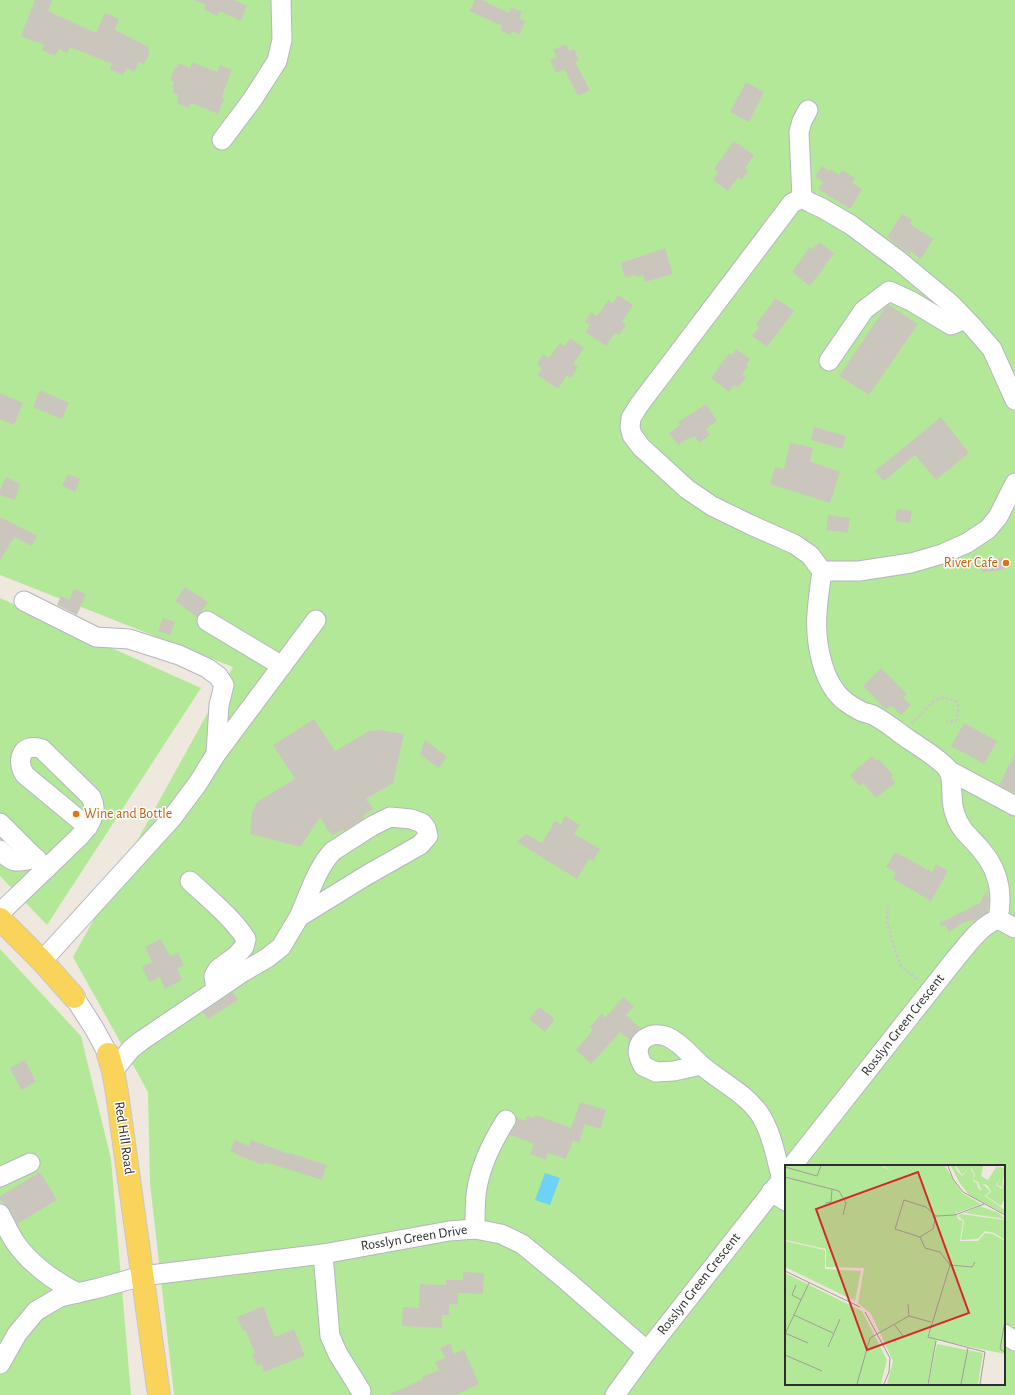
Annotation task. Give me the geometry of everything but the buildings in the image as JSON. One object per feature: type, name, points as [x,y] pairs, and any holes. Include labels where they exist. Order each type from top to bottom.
[{"type":"main road","name":"Red Hill Road","points":[[0,919],[42,961],[74,997]]},
{"type":"main road","name":"Red Hill Road","points":[[110,1063],[131,1186],[159,1395]]},
{"type":"street","points":[[222,140],[252,100],[277,61],[282,40],[281,0]]},
{"type":"street","points":[[802,198],[799,132],[802,121],[808,110]]},
{"type":"street","points":[[802,198],[851,225],[910,270],[951,304],[992,349],[1015,400]]},
{"type":"street","points":[[802,198],[792,203],[639,405],[632,418],[630,427],[632,435],[641,447],[687,489],[712,506],[750,525],[794,544],[810,556],[822,571],[817,614],[817,633],[825,672],[833,689],[845,701],[858,710],[872,715],[901,733],[940,761],[948,770],[952,779],[954,811],[958,822],[963,830],[990,861],[996,872],[1001,896],[998,919],[1015,928]]},
{"type":"street","points":[[829,361],[864,310],[889,291],[911,301],[950,325],[965,319]]},
{"type":"street","points":[[822,571],[859,571],[911,563],[942,554],[967,543],[988,529],[998,517],[1015,483]]},
{"type":"street","points":[[24,601],[96,637],[129,639],[179,655],[207,668],[218,676],[224,685],[219,704],[216,754]]},
{"type":"street","points":[[42,961],[172,818],[198,783],[216,754],[316,620]]},
{"type":"street","points":[[207,621],[282,666]]},
{"type":"street","points":[[948,770],[1015,806]]},
{"type":"street","points":[[110,1063],[216,990],[267,958],[281,947],[299,917],[328,856],[333,851],[372,826],[390,817],[411,819],[422,823],[426,828],[428,836],[420,845],[367,875],[299,917]]},
{"type":"street","points":[[0,823],[41,864]]},
{"type":"street","points":[[0,913],[41,864],[88,827]]},
{"type":"street","points":[[0,850],[8,859],[16,862],[41,864]]},
{"type":"street","points":[[190,881],[220,909],[241,931],[246,939],[244,947],[236,956],[218,969],[214,976],[216,990]]},
{"type":"street","name":"Rosslyn Green Crescent","points":[[797,1165],[956,958],[983,927],[998,919]]},
{"type":"street","name":"Red Hill Road","points":[[74,997],[94,1028],[110,1063]]},
{"type":"street","points":[[701,1065],[744,1098],[759,1114],[772,1142],[783,1183]]},
{"type":"street","points":[[475,1229],[476,1194],[484,1162],[506,1120]]},
{"type":"street","points":[[0,1178],[30,1163]]},
{"type":"street","name":"Rosslyn Green Crescent","points":[[615,1395],[647,1351],[783,1183]]},
{"type":"street","points":[[0,1214],[16,1242],[29,1258],[43,1270],[78,1293]]},
{"type":"street","name":"Rosslyn Green Drive","points":[[3,1352],[36,1311],[60,1297],[142,1276],[323,1254],[449,1230],[475,1229],[501,1234],[522,1244],[647,1351]]},
{"type":"street","points":[[323,1254],[330,1336],[338,1354],[361,1391]]},
{"type":"street","points":[[1005,1335],[1015,1341]]},
{"type":"path","points":[[901,733],[935,700],[944,697],[957,702],[959,708],[956,721],[946,722]]},
{"type":"path","points":[[888,906],[887,920],[893,944],[901,966],[917,978],[928,994]]},
{"type":"green space","points":[[0,0],[1015,0],[1015,1395],[174,1395],[150,1183],[148,1092],[73,957],[233,667],[0,575]]},
{"type":"green space","points":[[0,598],[201,688],[47,925],[0,876]]},
{"type":"green space","points":[[0,949],[81,1036],[111,1159],[131,1395],[0,1395]]},
{"type":"water","points":[[545,1173],[560,1178],[550,1205],[535,1200]]},
{"type":"place","name":"River Cafe","points":[[1006,563]]},
{"type":"place","name":"Wine and Bottle","points":[[76,814]]}]
